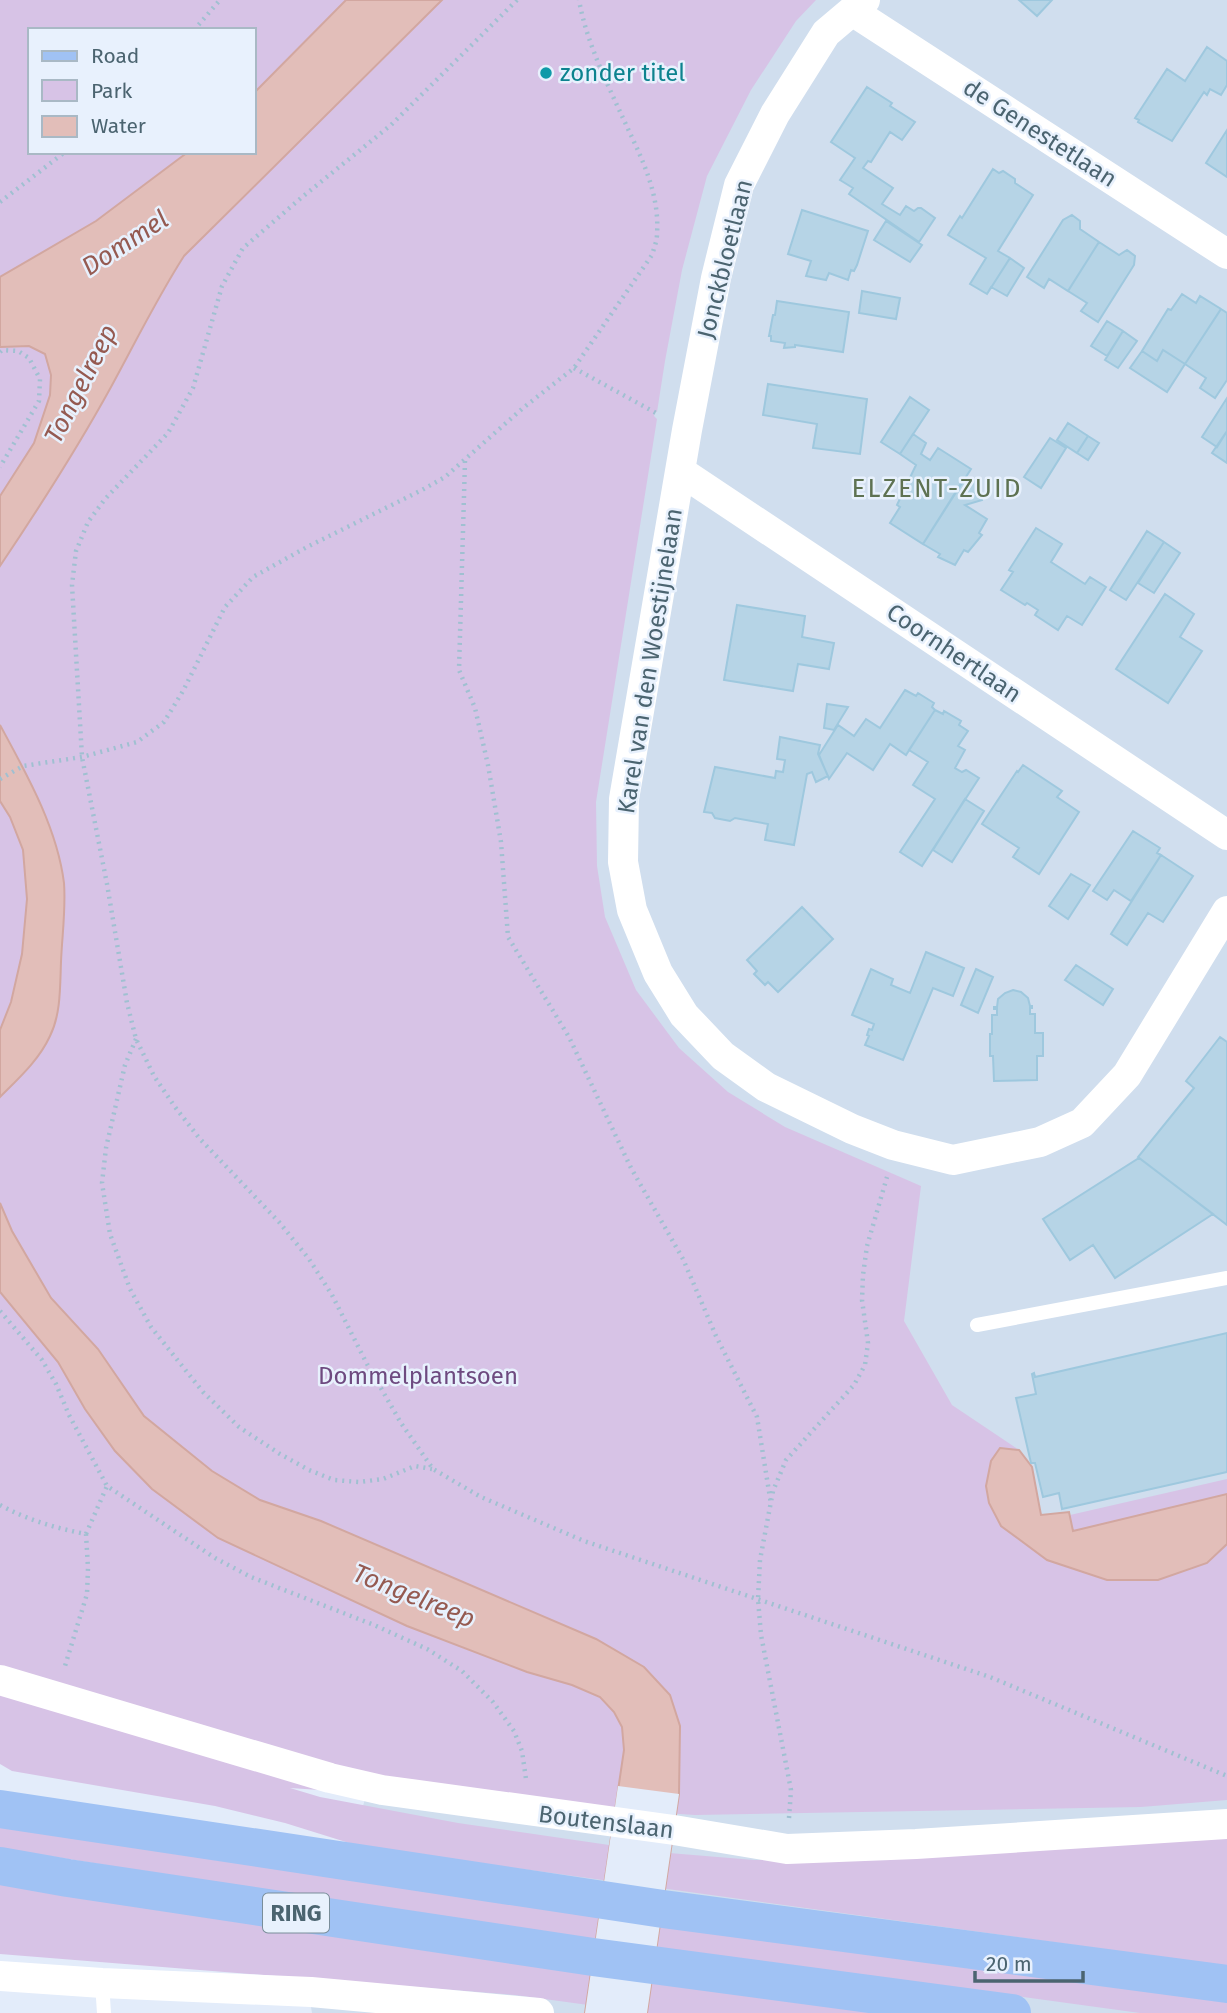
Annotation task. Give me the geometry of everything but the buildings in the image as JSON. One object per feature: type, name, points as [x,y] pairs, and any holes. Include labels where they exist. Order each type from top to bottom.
[{"type":"main road","name":"RING","points":[[4,1808],[663,1909],[1227,1984]]},
{"type":"main road","name":"RING","points":[[0,1866],[593,1957],[1012,2013]]},
{"type":"street","name":"de Genestetlaan","points":[[859,6],[1227,254]]},
{"type":"street","name":"Jonckbloetlaan","points":[[680,471],[716,278],[739,186],[775,114],[826,33],[859,6]]},
{"type":"street","name":"Coornhertlaan","points":[[680,471],[1227,835]]},
{"type":"street","name":"Karel van den Woestijnelaan","points":[[680,471],[624,799],[623,862],[632,910],[658,973],[684,1015],[723,1056],[766,1087],[852,1129],[893,1145],[953,1160],[1040,1142],[1082,1123],[1128,1075],[1227,911]]},
{"type":"street","name":"Boutenslaan","points":[[0,1680],[330,1778],[382,1790],[674,1830],[787,1849],[916,1844],[1227,1824]]},
{"type":"street","points":[[0,1976],[311,1992],[539,2013]]},
{"type":"lane","points":[[977,1325],[1227,1278]]},
{"type":"lane","points":[[102,1983],[104,2013]]},
{"type":"path","points":[[196,28],[220,0]]},
{"type":"path","points":[[433,1469],[401,1423],[309,1259],[279,1222],[200,1139],[154,1076],[136,1039],[82,757],[72,585],[76,551],[88,522],[168,433],[193,388],[222,286],[243,248],[391,125],[517,0]]},
{"type":"path","points":[[0,779],[23,766],[82,757],[137,742],[164,722],[183,691],[225,607],[253,577],[445,477],[523,408],[574,368],[652,254],[657,235],[656,205],[647,169],[603,73],[583,21],[579,0]]},
{"type":"path","points":[[0,202],[62,154]]},
{"type":"path","points":[[0,352],[18,351],[29,358],[40,379],[39,401],[0,467]]},
{"type":"path","points":[[574,368],[687,430]]},
{"type":"path","points":[[465,460],[458,670],[475,708],[488,765],[501,842],[508,937],[569,1037],[631,1168],[683,1258],[716,1336],[757,1417],[771,1504]]},
{"type":"path","points":[[136,1039],[125,1065],[106,1148],[102,1183],[110,1234],[130,1289],[151,1327],[203,1392],[239,1427],[309,1470],[334,1480],[359,1482],[383,1479],[415,1466],[433,1469],[481,1497],[583,1541],[990,1676],[1227,1776]]},
{"type":"path","points":[[787,1849],[791,1790],[761,1635],[758,1599],[760,1560],[773,1491],[786,1460],[854,1385],[864,1365],[868,1343],[862,1300],[866,1255],[884,1191],[893,1145]]},
{"type":"path","points":[[0,1311],[42,1360],[107,1486],[215,1558],[251,1577],[428,1649],[461,1671],[493,1702],[514,1731],[527,1773],[524,1811]]},
{"type":"path","points":[[56,1697],[87,1594],[86,1534],[107,1486]]},
{"type":"path","points":[[0,1505],[24,1518],[57,1529],[86,1534]]},
{"type":"shaded area","points":[[0,0],[1227,0],[1227,2013],[312,2013],[310,2001],[381,1740],[0,1628]]},
{"type":"green space","name":"Dommelplantsoen","points":[[0,0],[816,0],[796,21],[751,90],[707,176],[682,270],[657,412],[655,411],[654,416],[657,419],[596,802],[597,866],[605,917],[636,990],[679,1048],[728,1092],[785,1127],[921,1186],[904,1321],[952,1405],[1019,1450],[1000,1448],[1047,1560],[1227,1529],[1227,1800],[1141,1807],[695,1815],[290,1788],[320,1797],[458,1823],[657,1852],[754,1860],[842,1861],[1227,1837],[1227,1966],[362,1847],[285,1823],[215,1806],[12,1771],[0,1764]]},
{"type":"green space","points":[[1227,1479],[1227,1494],[1073,1531],[1070,1515]]},
{"type":"green space","points":[[0,1822],[1227,1999],[1227,2013],[1140,2013],[376,1909],[0,1848]]},
{"type":"green space","points":[[0,1880],[893,2013],[647,2013],[515,1995],[0,1954]]},
{"type":"water","points":[[346,0],[442,0],[184,256],[85,433],[0,566],[0,496],[34,443],[50,395],[51,375],[45,354],[29,346],[0,347],[0,277],[96,221],[185,154],[256,154],[256,91]]},
{"type":"water","points":[[0,725],[48,821],[60,862],[65,903],[59,1000],[54,1027],[34,1061],[0,1097],[0,1030],[11,1002],[22,954],[27,899],[23,850],[10,817],[0,801]]},
{"type":"water","name":"Tongelreep","points":[[0,1203],[12,1231],[51,1298],[98,1349],[144,1416],[212,1471],[260,1500],[321,1521],[596,1639],[644,1667],[670,1695],[680,1726],[679,1794],[647,2013],[585,2013],[624,1750],[622,1727],[614,1712],[600,1697],[407,1626],[218,1538],[152,1489],[115,1451],[85,1409],[58,1362],[0,1292]]},
{"type":"water","points":[[1000,1448],[1019,1450],[1032,1467],[1041,1515],[1069,1512],[1073,1531],[1227,1494],[1227,1544],[1207,1563],[1158,1580],[1107,1580],[1047,1560],[1001,1526],[989,1503],[986,1486],[991,1461]]},
{"type":"pier","points":[[618,1786],[679,1794],[647,2013],[585,2013]]},
{"type":"place","name":"zonder titel","points":[[546,73]]},
{"type":"district","name":"ELZENT-ZUID","points":[[937,488]]},
{"type":"water label","name":"Dommel","points":[[125,243]]}]
